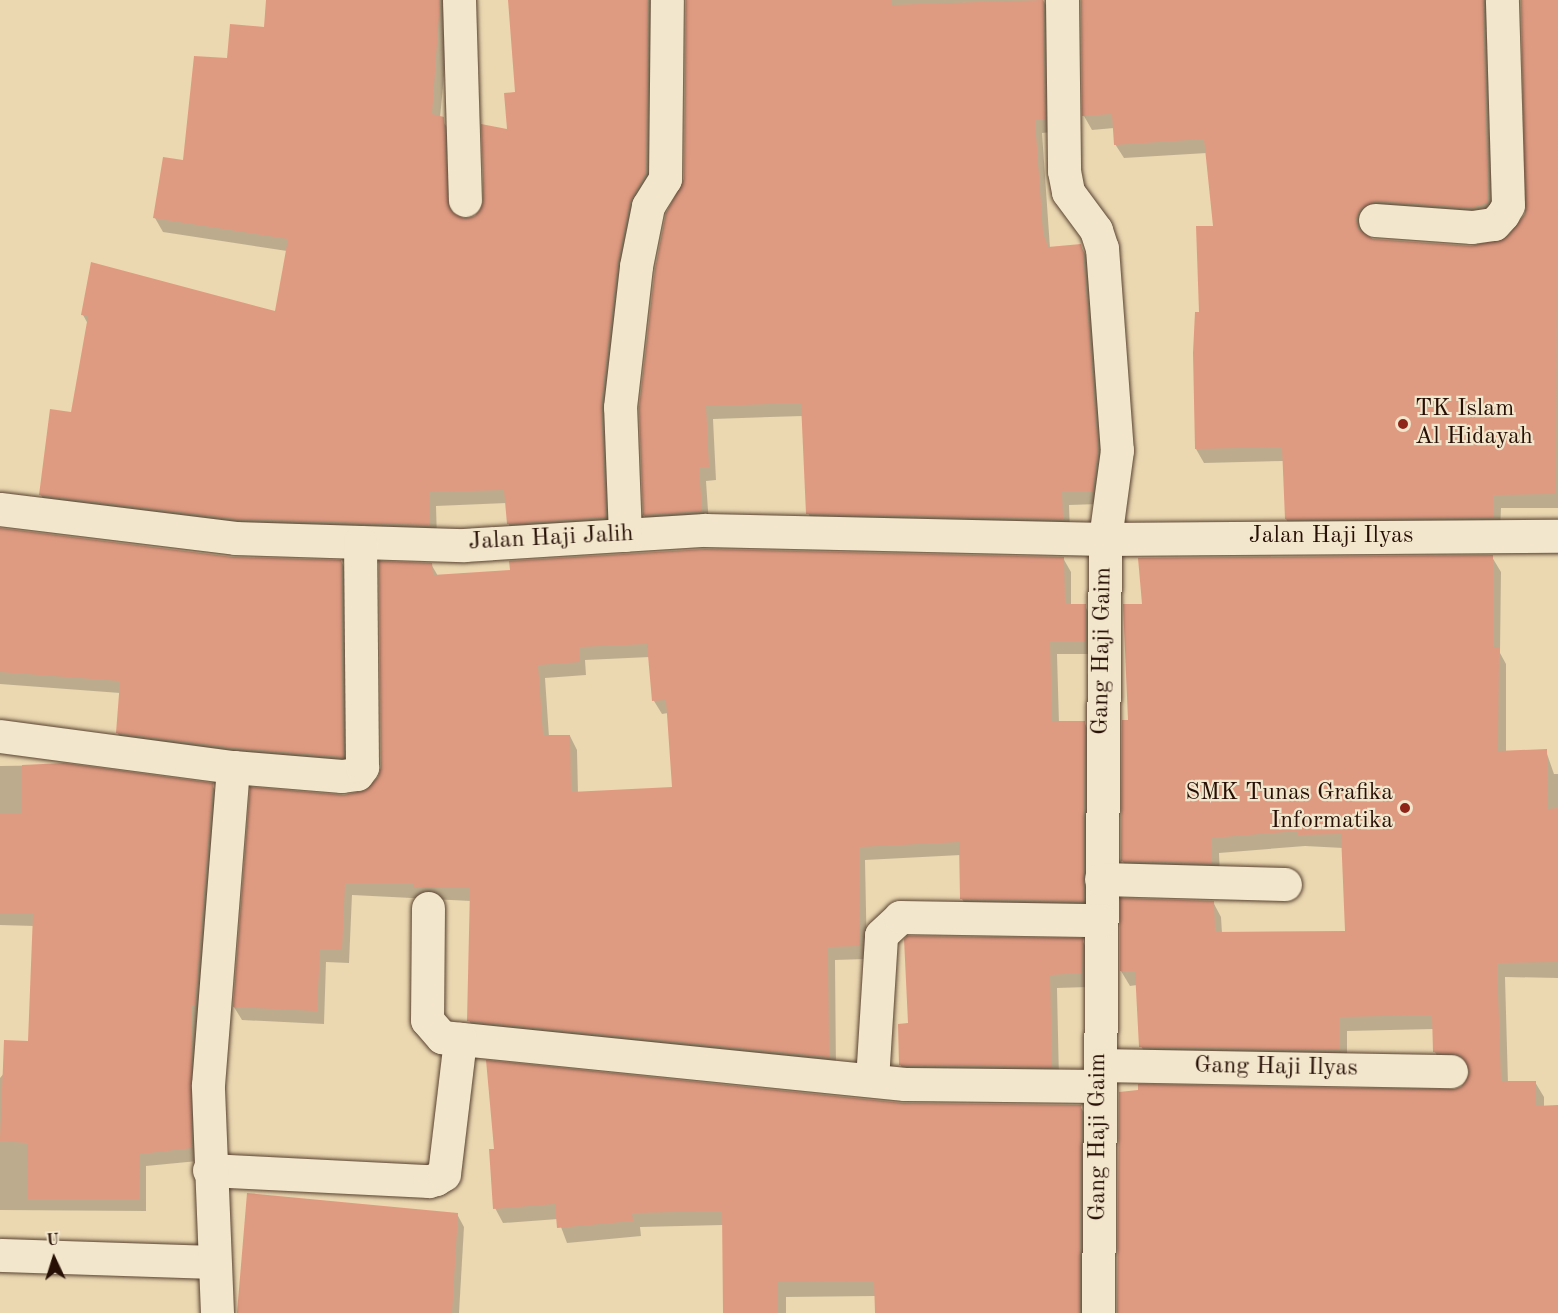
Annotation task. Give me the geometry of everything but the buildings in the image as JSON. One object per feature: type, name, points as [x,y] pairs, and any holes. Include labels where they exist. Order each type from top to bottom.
[{"type":"street","points":[[459,0],[465,200]]},
{"type":"street","points":[[625,535],[620,407],[636,266],[648,206],[665,179],[667,0]]},
{"type":"street","name":"Gang Haji Gaim","points":[[1062,0],[1065,171],[1068,192],[1096,230],[1102,248],[1117,450],[1105,538],[1098,1313]]},
{"type":"street","points":[[1375,220],[1472,227],[1494,224],[1503,214],[1508,205],[1502,0]]},
{"type":"street","name":"Jalan Haji Jalih","points":[[0,509],[235,538],[464,545],[727,531],[1105,538]]},
{"type":"street","name":"Jalan Haji Ilyas","points":[[1105,538],[1558,536]]},
{"type":"street","points":[[0,736],[233,767],[342,776],[357,774],[362,767],[360,542]]},
{"type":"street","points":[[217,1313],[212,1262],[208,1085],[233,767]]},
{"type":"street","points":[[1101,879],[1285,884]]},
{"type":"street","name":"Gang Haji Ilyas","points":[[428,908],[427,1020],[441,1037],[872,1080],[1452,1071]]},
{"type":"street","points":[[872,1080],[880,935],[900,916],[1101,920]]},
{"type":"street","points":[[209,1170],[436,1179],[444,1174],[460,1039]]},
{"type":"street","points":[[0,1256],[212,1262]]},
{"type":"place","name":"TK Islam Al Hidayah","points":[[1403,424]]},
{"type":"place","name":"SMK Tunas Grafika Informatika","points":[[1405,808]]}]
